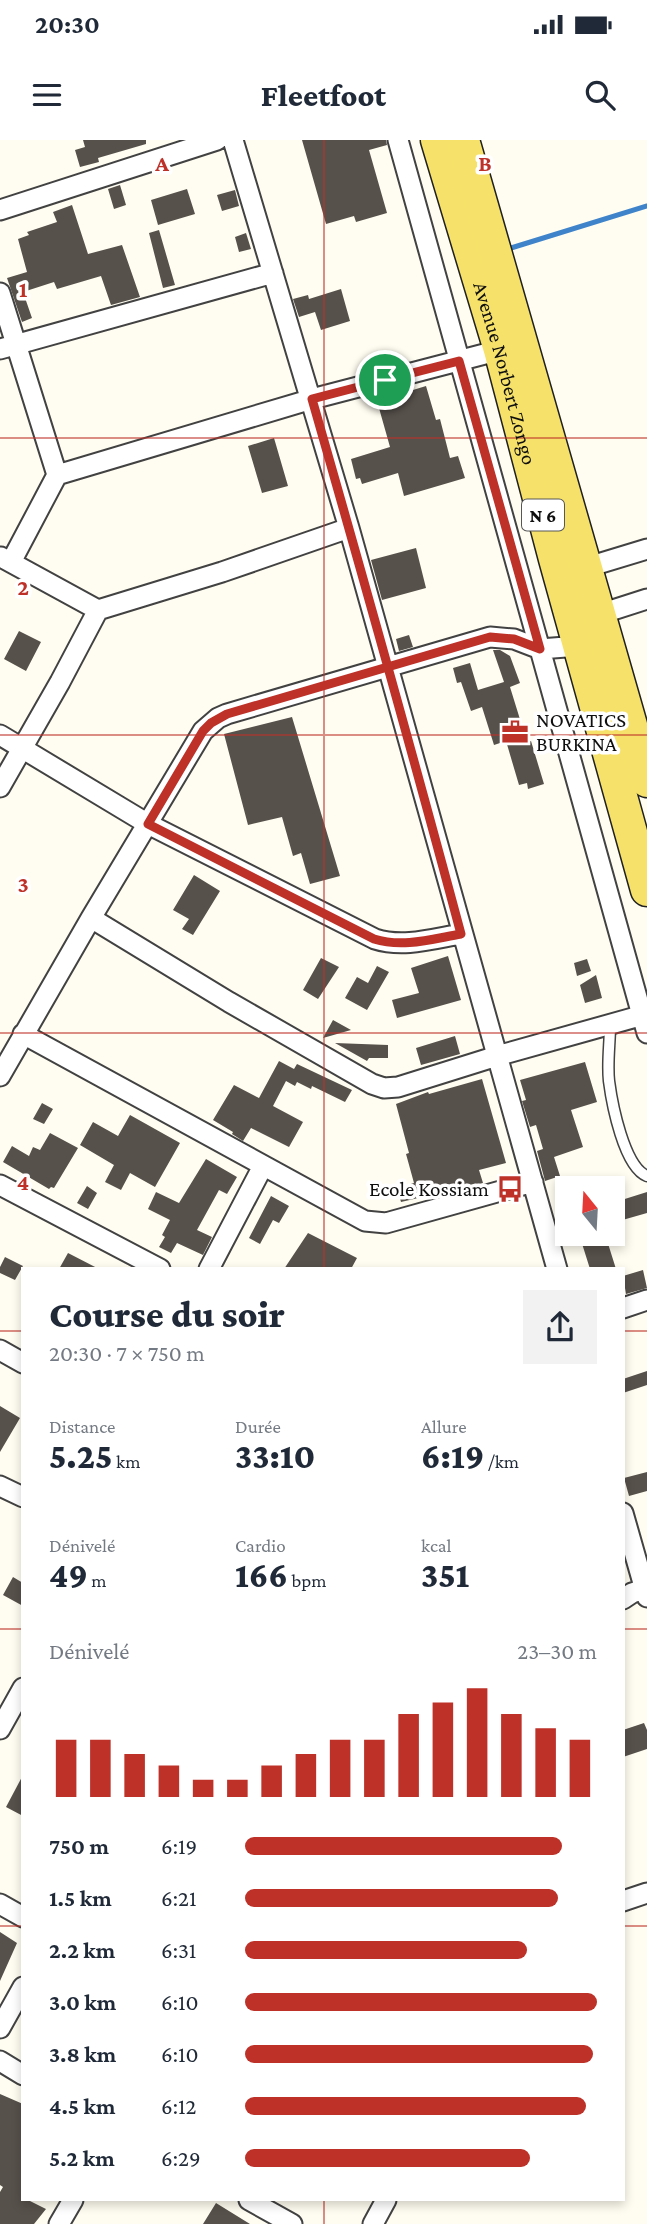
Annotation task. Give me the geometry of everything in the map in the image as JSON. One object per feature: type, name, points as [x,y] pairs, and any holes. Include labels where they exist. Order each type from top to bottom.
[{"type":"main road","name":"Avenue Norbert Zongo","points":[[437,140],[500,349],[572,572]]},
{"type":"main road","name":"Avenue Norbert Zongo","points":[[463,140],[572,572],[647,890]]},
{"type":"main road","name":"Avenue Norbert Zongo","points":[[584,628],[647,781]]},
{"type":"street","points":[[0,210],[217,140]]},
{"type":"street","points":[[233,140],[312,399],[556,1267]]},
{"type":"street","points":[[91,918],[229,1002],[378,1087],[398,1087],[610,1025],[645,1021],[398,140]]},
{"type":"street","points":[[8,347],[273,273]]},
{"type":"street","points":[[0,293],[8,347],[57,475]]},
{"type":"street","points":[[98,610],[6,559],[57,475],[312,399],[500,349]]},
{"type":"street","points":[[0,787],[98,610],[222,572],[349,528]]},
{"type":"street","points":[[572,572],[647,549]]},
{"type":"street","points":[[0,1076],[203,731],[218,718],[490,637],[514,639],[540,649],[647,599]]},
{"type":"street","points":[[0,735],[148,824],[374,939],[403,944],[461,934]]},
{"type":"street","points":[[23,1034],[355,1217],[378,1224],[533,1182]]},
{"type":"street","points":[[210,1267],[263,1166]]},
{"type":"street","points":[[0,1185],[156,1267]]},
{"type":"street","points":[[625,1307],[647,1300]]},
{"type":"street","points":[[0,1350],[21,1362]]},
{"type":"street","points":[[0,1486],[21,1496]]},
{"type":"street","points":[[625,1520],[646,1591],[632,1593],[625,1598]]},
{"type":"street","points":[[0,1729],[21,1692]]},
{"type":"street","points":[[625,1900],[647,1893]]},
{"type":"street","points":[[0,1904],[21,1916]]},
{"type":"street","points":[[0,2028],[21,1991]]},
{"type":"street","points":[[0,2061],[21,2074]]},
{"type":"street","points":[[59,2224],[71,2201]]},
{"type":"street","points":[[251,2201],[292,2224]]},
{"type":"street","points":[[373,2224],[385,2201]]},
{"type":"lane","points":[[610,1025],[609,1079],[622,1137],[634,1167],[647,1176]]},
{"type":"building","points":[[83,140],[146,140],[146,144],[98,158],[99,162],[80,167],[75,150],[85,147]]},
{"type":"building","points":[[302,140],[386,140],[387,145],[369,150],[387,213],[356,222],[354,216],[326,224]]},
{"type":"building","points":[[120,185],[126,205],[114,209],[108,189]]},
{"type":"building","points":[[187,189],[195,214],[158,225],[151,200]]},
{"type":"building","points":[[235,190],[239,206],[222,211],[217,195]]},
{"type":"building","points":[[72,205],[88,254],[122,245],[140,297],[111,305],[101,276],[57,289],[54,282],[23,292],[32,318],[22,322],[7,278],[27,272],[18,239],[29,235],[27,232],[57,222],[53,212]]},
{"type":"building","points":[[159,230],[175,285],[163,288],[149,233]]},
{"type":"building","points":[[246,233],[251,249],[239,252],[235,237]]},
{"type":"building","points":[[341,289],[350,321],[321,330],[315,312],[299,317],[293,299],[308,295],[309,299]]},
{"type":"building","points":[[426,386],[436,420],[440,419],[450,458],[458,456],[465,478],[404,496],[398,473],[362,484],[360,478],[356,479],[351,459],[390,447],[377,401]]},
{"type":"building","points":[[274,438],[288,486],[262,493],[248,446]]},
{"type":"building","points":[[416,548],[426,588],[382,600],[371,560]]},
{"type":"building","points":[[19,631],[41,642],[26,671],[4,659]]},
{"type":"building","points":[[409,635],[413,647],[399,651],[396,639]]},
{"type":"building","points":[[493,650],[500,650],[510,656],[520,683],[510,687],[527,742],[531,741],[544,784],[528,789],[527,783],[519,785],[506,741],[494,745],[482,707],[471,711],[461,682],[457,683],[453,668],[470,663],[478,690],[504,682]]},
{"type":"building","points":[[292,717],[340,876],[310,884],[301,853],[293,856],[282,817],[248,825],[224,734]]},
{"type":"building","points":[[194,875],[220,891],[193,935],[182,929],[189,919],[173,910]]},
{"type":"building","points":[[448,956],[461,1000],[397,1018],[392,1000],[419,993],[411,968]]},
{"type":"building","points":[[321,958],[339,967],[318,999],[303,990]]},
{"type":"building","points":[[587,959],[591,971],[577,976],[574,963]]},
{"type":"building","points":[[377,966],[389,972],[367,1010],[345,998],[357,977],[368,983]]},
{"type":"building","points":[[596,975],[602,998],[585,1003],[580,985]]},
{"type":"building","points":[[333,1020],[351,1030],[323,1038]]},
{"type":"building","points":[[455,1036],[460,1054],[421,1065],[416,1048]]},
{"type":"building","points":[[335,1043],[388,1045],[388,1058],[369,1058],[367,1061]]},
{"type":"building","points":[[279,1061],[294,1069],[297,1064],[352,1090],[345,1102],[312,1086],[311,1089],[297,1082],[295,1086],[286,1081],[273,1106],[303,1122],[289,1147],[251,1128],[243,1141],[213,1120],[234,1085],[259,1098]]},
{"type":"building","points":[[585,1062],[597,1102],[571,1110],[583,1147],[554,1157],[560,1176],[545,1181],[537,1151],[543,1149],[536,1125],[530,1127],[522,1101],[526,1100],[520,1080]]},
{"type":"building","points":[[482,1079],[506,1163],[479,1170],[483,1183],[401,1202],[397,1188],[414,1183],[396,1104],[428,1092],[429,1094]]},
{"type":"building","points":[[42,1103],[53,1109],[44,1124],[33,1119]]},
{"type":"building","points":[[130,1115],[180,1143],[155,1187],[130,1173],[121,1190],[105,1182],[114,1165],[80,1145],[93,1122],[118,1136]]},
{"type":"building","points":[[50,1133],[78,1148],[54,1188],[49,1189],[3,1162],[12,1146],[29,1156],[33,1147],[40,1150]]},
{"type":"building","points":[[206,1159],[237,1177],[227,1194],[219,1190],[197,1230],[212,1237],[203,1255],[177,1243],[171,1253],[159,1247],[170,1220],[148,1209],[156,1192],[179,1203]]},
{"type":"building","points":[[87,1186],[97,1193],[88,1209],[77,1203]]},
{"type":"building","points":[[647,1192],[647,1213],[625,1219],[625,1199]]},
{"type":"building","points":[[271,1196],[289,1206],[279,1223],[273,1220],[260,1244],[249,1238]]},
{"type":"building","points":[[308,1233],[357,1258],[352,1267],[285,1267]]},
{"type":"building","points":[[583,1246],[609,1246],[615,1267],[589,1267]]},
{"type":"building","points":[[68,1253],[95,1267],[60,1267]]},
{"type":"building","points":[[5,1257],[23,1266],[15,1280],[0,1273]]},
{"type":"building","points":[[643,1270],[647,1288],[626,1294],[625,1275]]},
{"type":"building","points":[[647,1371],[647,1385],[625,1392],[625,1378]]},
{"type":"building","points":[[0,1406],[20,1418],[0,1452]]},
{"type":"building","points":[[647,1472],[647,1491],[629,1496],[625,1478]]},
{"type":"building","points":[[13,1577],[21,1582],[21,1605],[3,1595]]},
{"type":"building","points":[[644,1723],[647,1730],[647,1749],[625,1756],[625,1729]]},
{"type":"building","points":[[21,1779],[21,1815],[6,1807]]},
{"type":"building","points":[[0,1932],[17,1943],[0,1981]]},
{"type":"building","points":[[0,2094],[21,2103],[21,2201],[30,2201],[46,2209],[34,2224],[0,2224],[0,2192],[3,2187],[0,2185]]},
{"type":"building","points":[[216,2203],[250,2224],[203,2224]]},
{"type":"waterway","points":[[511,248],[647,206]]},
{"type":"place","name":"NOVATICS BURKINA","points":[[515,732]]},
{"type":"place","name":"Ecole Kossiam","points":[[510,1189]]},
{"type":"route","points":[[385,380],[312,399],[349,528],[387,668],[429,815],[461,934],[403,944],[374,939],[148,824],[203,731],[218,718],[227,714],[300,694],[387,668],[490,637],[514,639],[540,649],[459,361],[385,380]]}]
